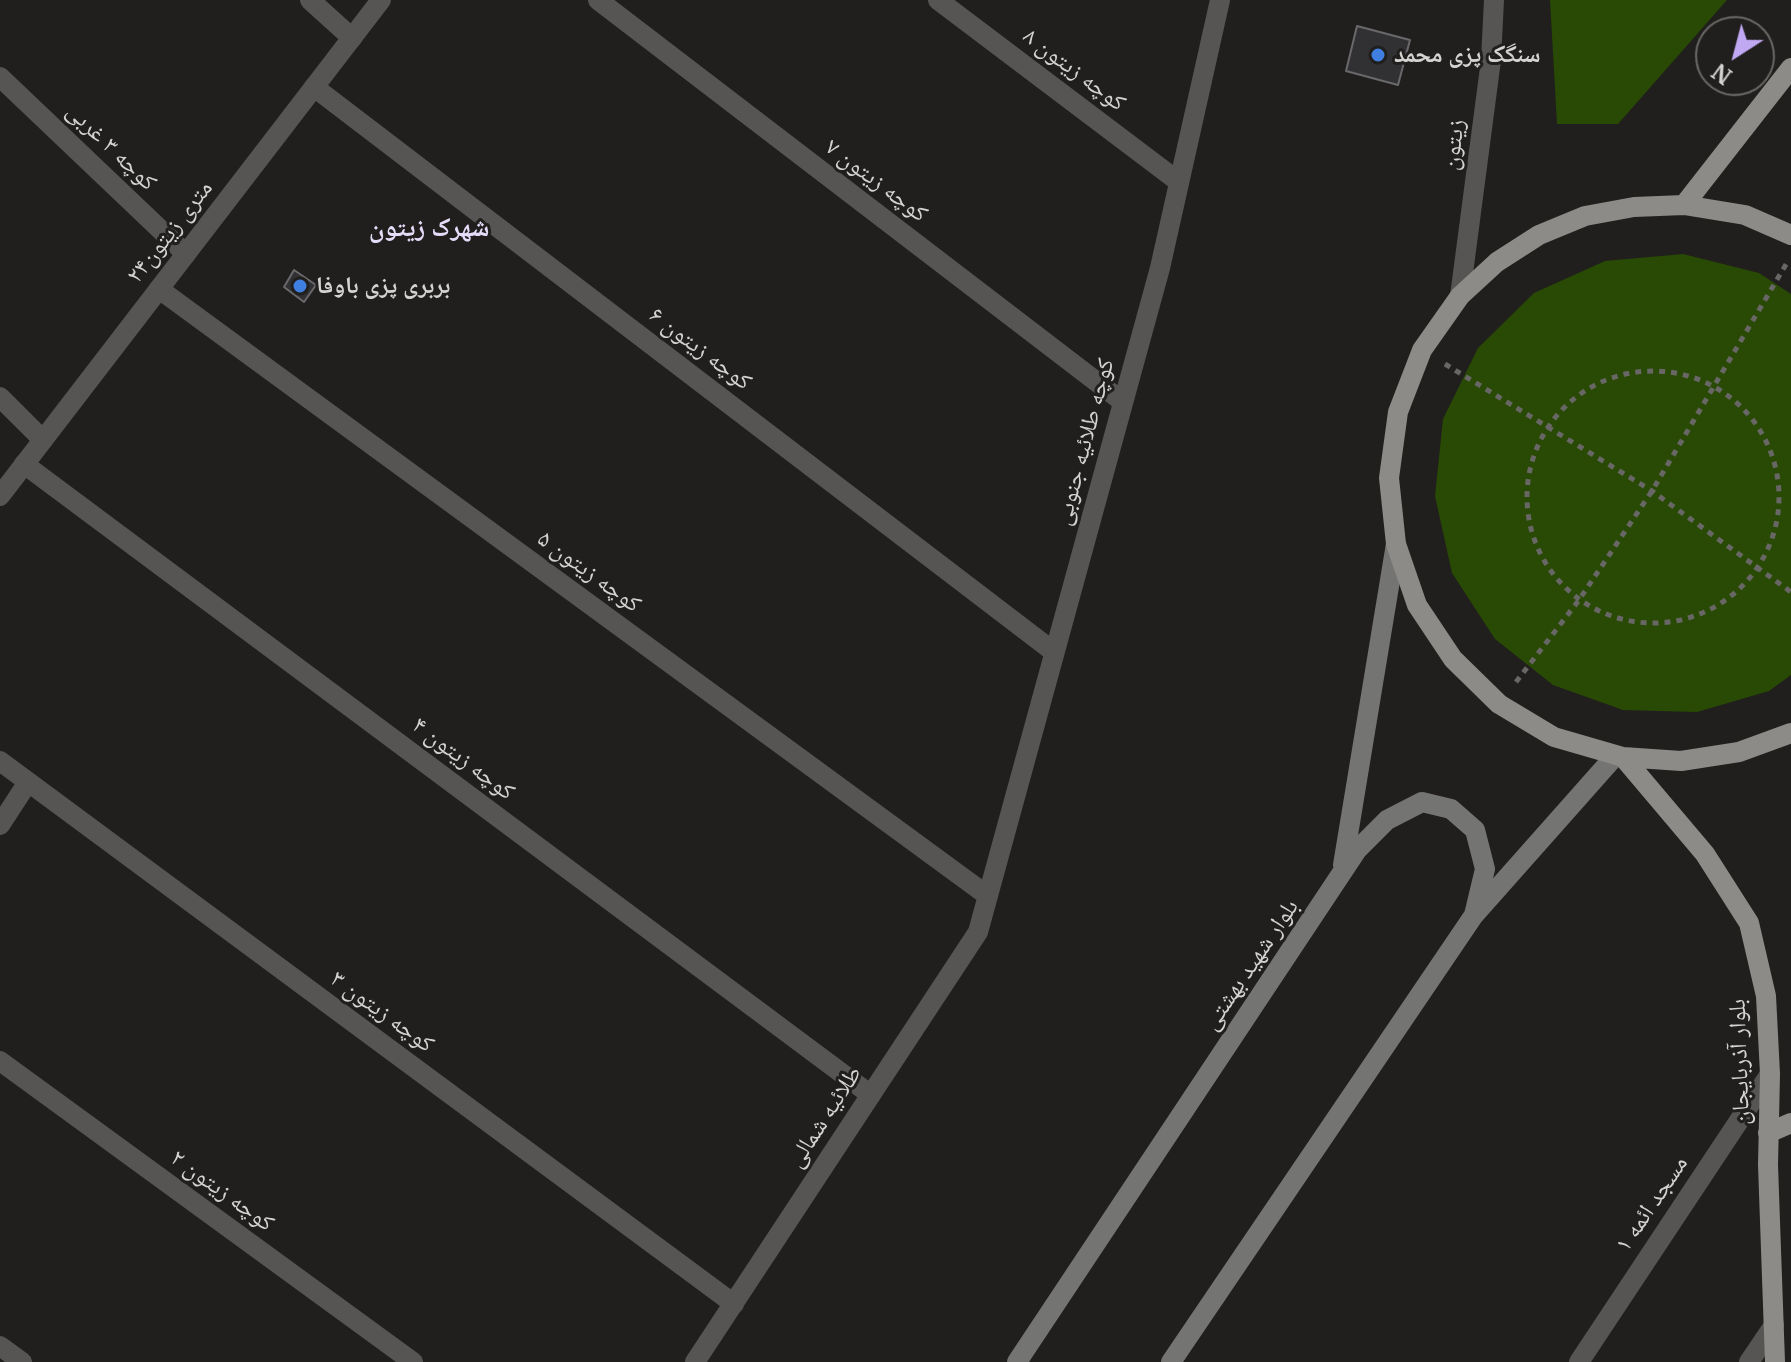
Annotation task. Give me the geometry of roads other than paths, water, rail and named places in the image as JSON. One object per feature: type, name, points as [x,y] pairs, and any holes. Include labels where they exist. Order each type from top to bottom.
[{"type":"main road","points":[[1684,205],[1791,68]]},
{"type":"main road","points":[[1791,235],[1745,215],[1684,205],[1634,207],[1585,216],[1539,235],[1497,262],[1460,296],[1422,350],[1398,412],[1389,478],[1396,544],[1417,605],[1453,659],[1499,704],[1554,737],[1619,757],[1681,761],[1739,752],[1791,733]]},
{"type":"main road","name":"بلوار شهید بهشتی","points":[[1017,1362],[1342,877],[1396,544]]},
{"type":"main road","points":[[1171,1362],[1474,915],[1619,757]]},
{"type":"main road","name":"بلوار آذربایجان","points":[[1619,757],[1705,854],[1749,923],[1766,996],[1775,1362]]},
{"type":"main road","points":[[1342,877],[1357,850],[1387,820],[1422,802],[1451,809],[1475,830],[1485,869],[1474,915]]},
{"type":"main road","points":[[1768,1133],[1791,1123]]},
{"type":"street","points":[[310,0],[352,38]]},
{"type":"street","name":"۲۴متری زیتون","points":[[0,496],[381,0]]},
{"type":"street","name":"کوچه زیتون ۷","points":[[598,0],[1123,402]]},
{"type":"street","name":"کوچه زیتون ۸","points":[[938,0],[1179,182]]},
{"type":"street","name":"کوچه طلائیه جنوبی","points":[[988,896],[1160,268],[1220,0]]},
{"type":"street","name":"زيتون","points":[[1460,296],[1491,60],[1494,0]]},
{"type":"street","name":"کوچه ۳ غربی","points":[[0,77],[186,254]]},
{"type":"street","name":"کوچه زیتون ۶","points":[[314,87],[1054,652]]},
{"type":"street","name":"کوچه زیتون ۵","points":[[159,289],[988,896]]},
{"type":"street","points":[[0,397],[43,440]]},
{"type":"street","name":"کوچه زیتون ۴","points":[[24,464],[871,1095]]},
{"type":"street","name":"کوچه زیتون ۳","points":[[0,761],[734,1304]]},
{"type":"street","points":[[0,825],[28,782]]},
{"type":"street","name":"طلائیه شمالی","points":[[695,1362],[978,932],[988,896]]},
{"type":"street","name":"کوچه زیتون ۲","points":[[0,1061],[413,1362]]},
{"type":"street","name":"مسجد ائمه ۱","points":[[1579,1362],[1770,1074]]},
{"type":"street","points":[[1749,1362],[1774,1325]]},
{"type":"street","points":[[0,1346],[22,1362]]},
{"type":"place","name":"سنگک پزی محمد","points":[[1378,55]]},
{"type":"place","name":"بربری پزی باوفا","points":[[300,286]]},
{"type":"district","name":"شهرک زیتون","points":[[429,229]]}]
